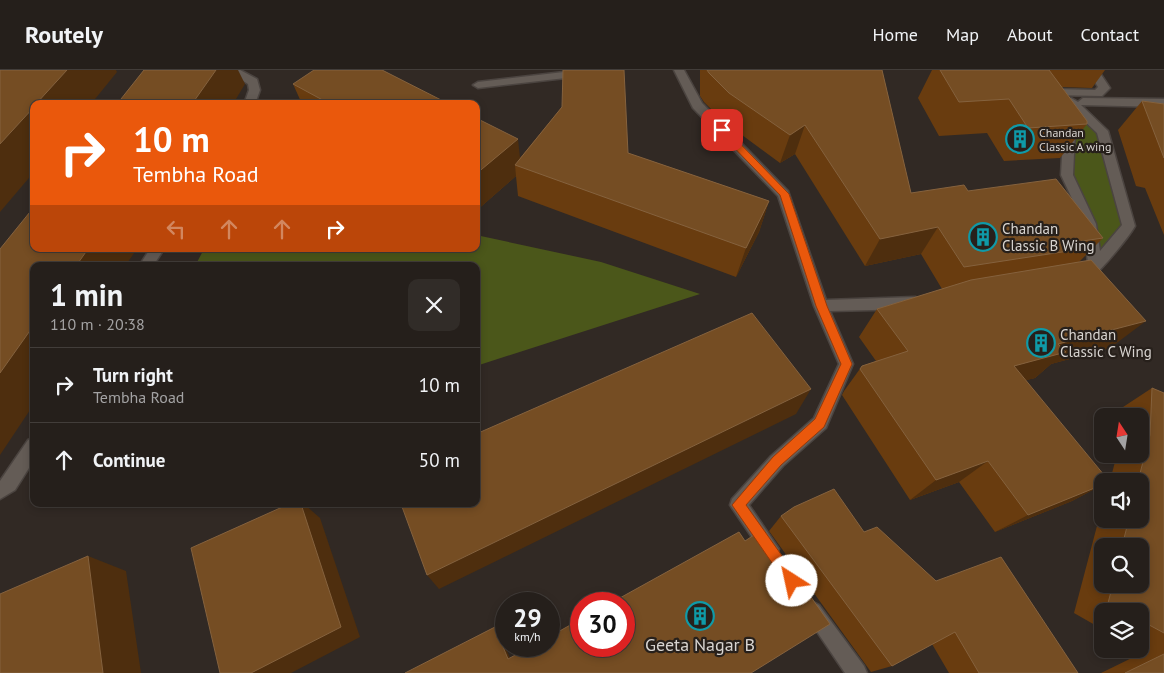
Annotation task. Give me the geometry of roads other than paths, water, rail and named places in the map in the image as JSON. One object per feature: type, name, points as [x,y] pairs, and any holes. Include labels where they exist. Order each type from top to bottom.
[{"type":"street","points":[[231,70],[252,80],[256,85],[256,92],[251,100]]},
{"type":"street","points":[[478,84],[610,70]]},
{"type":"street","points":[[678,70],[697,105],[784,194],[821,306],[846,364],[833,398],[820,423],[777,461],[738,505],[778,561]]},
{"type":"street","points":[[1048,92],[1098,94],[1104,88],[1093,70]]},
{"type":"street","points":[[1070,102],[1164,103]]},
{"type":"street","points":[[1070,102],[1067,175],[1090,224],[1095,266]]},
{"type":"street","points":[[1064,282],[1082,279],[1129,226],[1102,131],[1070,102]]},
{"type":"street","points":[[821,306],[929,302]]},
{"type":"street","points":[[0,491],[9,484],[30,451]]},
{"type":"street","points":[[806,601],[857,673]]},
{"type":"place","name":"Chandan Classic A wing","points":[[1020,139]]},
{"type":"place","name":"Chandan Classic B Wing","points":[[983,237]]},
{"type":"place","name":"Chandan Classic C Wing","points":[[1041,343]]},
{"type":"place","name":"Geeta Nagar B","points":[[700,616]]}]
